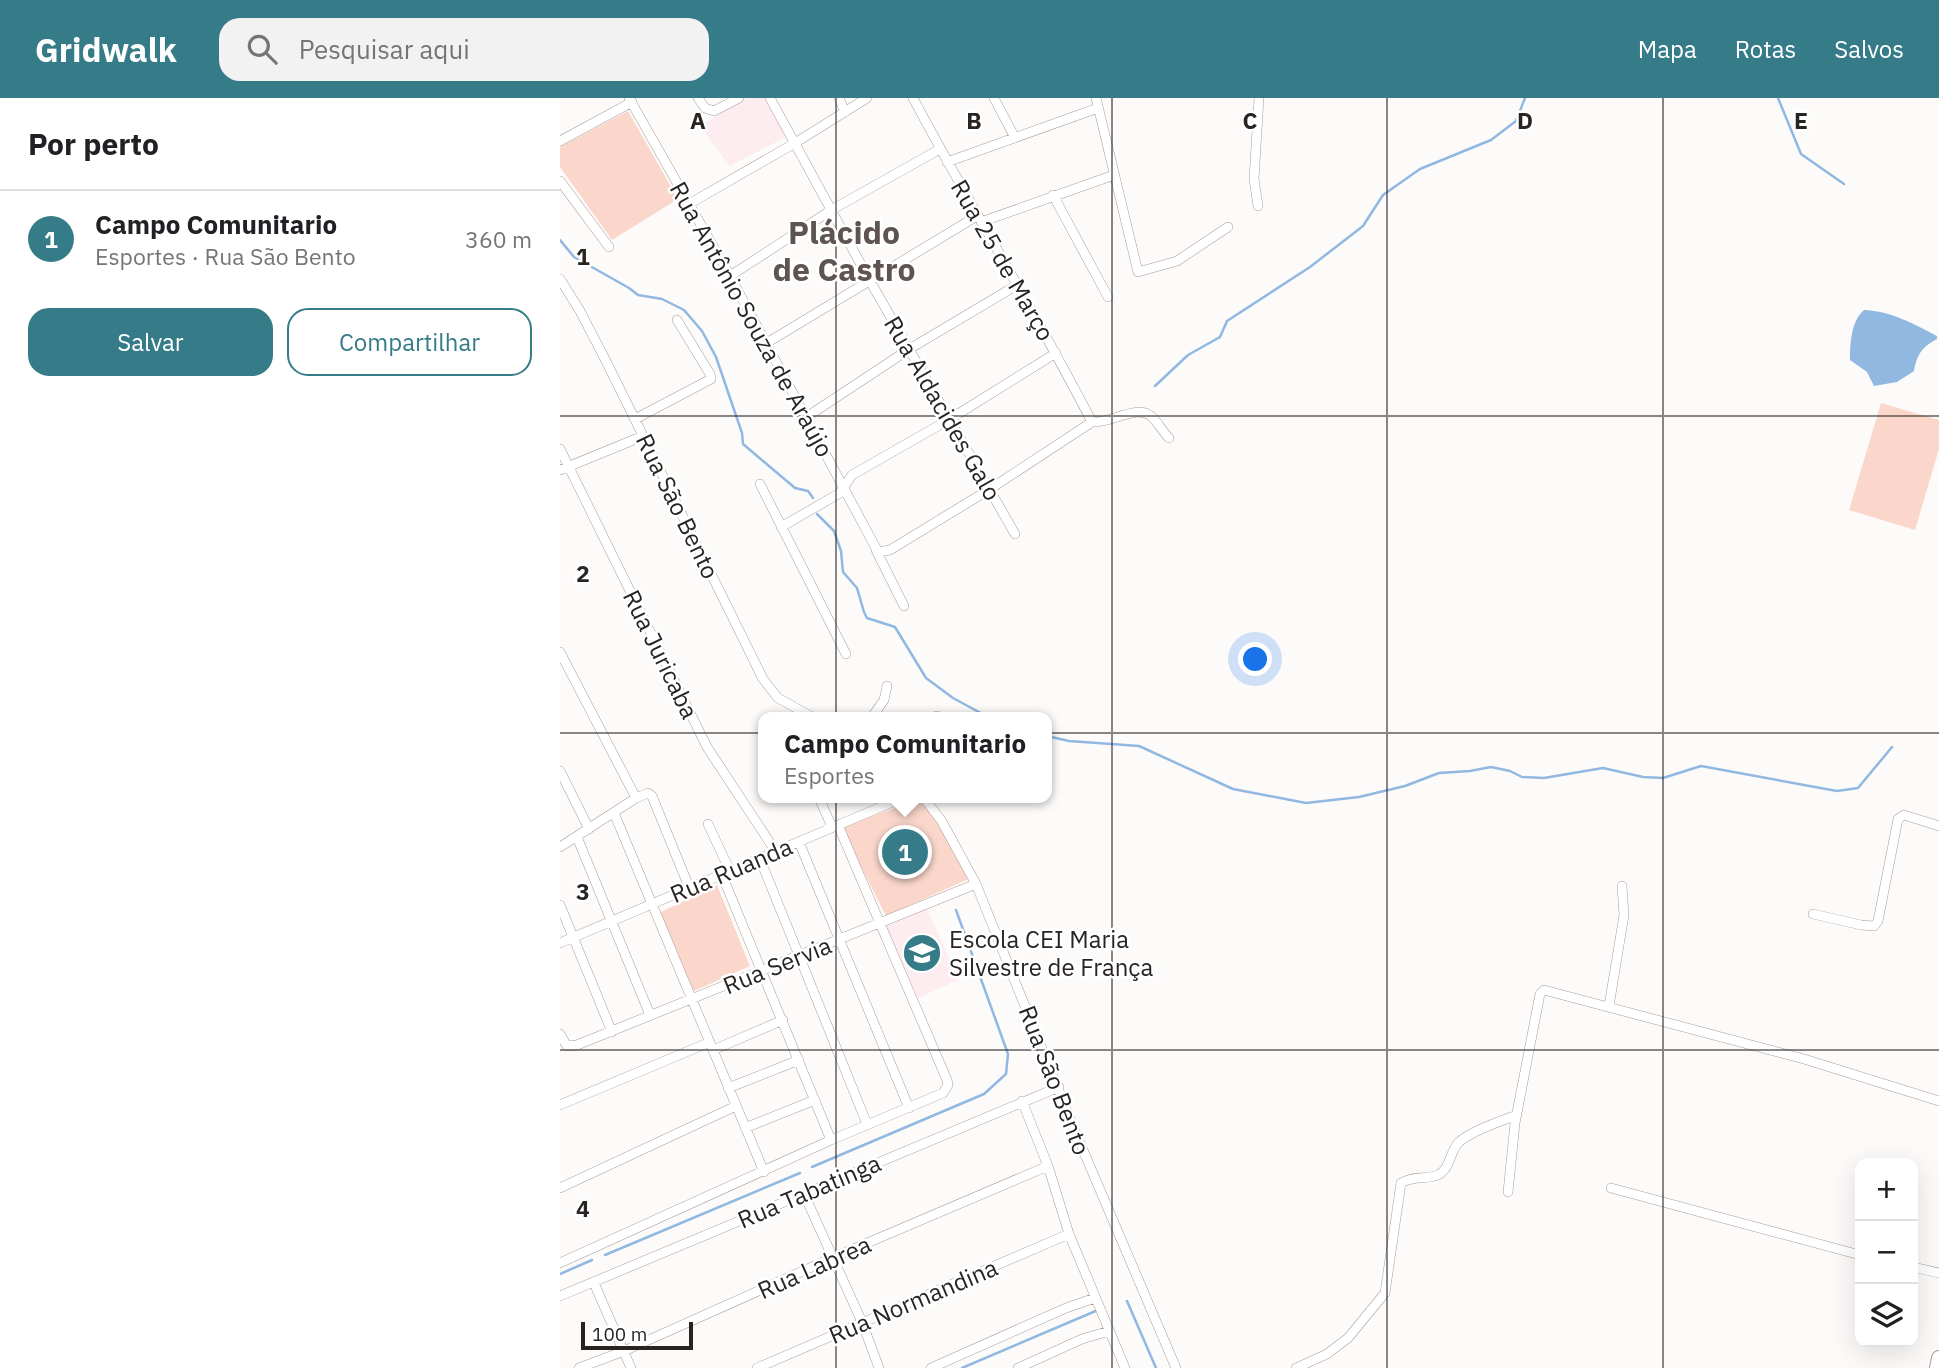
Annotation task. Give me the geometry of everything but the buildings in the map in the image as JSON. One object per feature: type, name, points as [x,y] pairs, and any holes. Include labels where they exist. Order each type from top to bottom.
[{"type":"main road","points":[[1937,1368],[1939,1357]]},
{"type":"street","points":[[698,98],[705,108],[714,111],[739,98]]},
{"type":"street","name":"Rua Aldacides Galo","points":[[770,98],[870,281],[911,348],[1015,534]]},
{"type":"street","points":[[839,98],[845,112]]},
{"type":"street","points":[[689,204],[867,98]]},
{"type":"street","name":"Rua 25 de Março","points":[[913,98],[1092,422]]},
{"type":"street","points":[[994,98],[1015,138]]},
{"type":"street","points":[[1258,206],[1254,178],[1259,98]]},
{"type":"street","points":[[560,141],[631,100]]},
{"type":"street","name":"Rua Antônio Souza de Araújo","points":[[631,100],[730,276],[876,550]]},
{"type":"street","points":[[947,162],[1015,138],[1097,103],[1138,272],[1177,261],[1228,228]]},
{"type":"street","points":[[730,276],[833,209],[940,149]]},
{"type":"street","points":[[765,344],[979,219],[1114,175]]},
{"type":"street","points":[[560,181],[609,247]]},
{"type":"street","points":[[1053,195],[1108,297]]},
{"type":"street","name":"Rua São Bento","points":[[560,279],[580,311],[635,419],[763,679],[778,698],[803,712]]},
{"type":"street","points":[[805,418],[911,348],[1017,285]]},
{"type":"street","points":[[635,419],[708,383],[711,379],[677,320]]},
{"type":"street","points":[[781,527],[840,493],[852,475],[950,419],[1056,353]]},
{"type":"street","points":[[876,550],[882,553],[890,550],[1092,422],[1104,423],[1134,412],[1146,412],[1168,438]]},
{"type":"street","points":[[560,470],[643,436]]},
{"type":"street","name":"Rua Juricaba","points":[[560,449],[707,747],[776,852]]},
{"type":"street","points":[[760,484],[846,654]]},
{"type":"street","points":[[876,550],[904,606]]},
{"type":"street","points":[[560,652],[635,798]]},
{"type":"street","points":[[875,712],[884,699],[887,686]]},
{"type":"street","points":[[560,771],[589,829]]},
{"type":"street","points":[[560,847],[635,798],[645,794],[652,796],[689,887]]},
{"type":"street","points":[[560,1263],[867,1124],[909,1108],[946,1089],[947,1080],[881,923],[822,803]]},
{"type":"street","name":"Rua Ruanda","points":[[560,943],[890,803]]},
{"type":"street","name":"Rua São Bento","points":[[928,803],[942,820],[976,884],[1077,1136],[1176,1368]]},
{"type":"street","points":[[614,813],[764,1172]]},
{"type":"street","points":[[1814,914],[1874,926],[1878,921],[1900,816],[1939,826]]},
{"type":"street","points":[[708,824],[831,1140]]},
{"type":"street","points":[[577,837],[650,1015]]},
{"type":"street","points":[[799,842],[909,1108]]},
{"type":"street","points":[[760,859],[867,1124]]},
{"type":"street","name":"Rua Servia","points":[[560,1034],[567,1046],[577,1045],[976,884]]},
{"type":"street","points":[[1609,1006],[1624,915],[1622,886]]},
{"type":"street","points":[[560,905],[612,1032]]},
{"type":"street","points":[[1508,1192],[1517,1115],[1540,995],[1544,990],[1804,1059],[1939,1101]]},
{"type":"street","points":[[560,1105],[783,1020]]},
{"type":"street","points":[[729,1088],[799,1060]]},
{"type":"street","name":"Rua Tabatinga","points":[[560,1296],[1059,1087]]},
{"type":"street","points":[[745,1128],[815,1100]]},
{"type":"street","points":[[1022,1101],[1048,1166],[1069,1234],[1125,1368]]},
{"type":"street","points":[[560,1188],[736,1106]]},
{"type":"street","points":[[1296,1368],[1327,1354],[1348,1338],[1385,1293],[1401,1183],[1410,1178],[1438,1175],[1447,1166],[1451,1154],[1460,1142],[1517,1115]]},
{"type":"street","name":"Rua Labrea","points":[[579,1368],[624,1351],[1048,1166]]},
{"type":"street","points":[[1611,1188],[1855,1254]]},
{"type":"street","points":[[804,1194],[862,1322],[879,1368]]},
{"type":"street","name":"Rua Normandina","points":[[757,1368],[1069,1234]]},
{"type":"street","points":[[1918,1268],[1939,1273]]},
{"type":"street","points":[[594,1283],[631,1368]]},
{"type":"street","points":[[931,1368],[1066,1308],[1095,1298]]},
{"type":"street","points":[[1018,1368],[1082,1339],[1109,1331]]},
{"type":"shaded area","points":[[746,98],[764,98],[786,137],[730,166],[700,126]]},
{"type":"shaded area","points":[[628,111],[678,199],[612,240],[560,167],[560,147]]},
{"type":"shaded area","points":[[1881,403],[1939,420],[1939,449],[1915,530],[1849,510]]},
{"type":"shaded area","points":[[910,803],[924,803],[973,877],[886,916],[841,827]]},
{"type":"shaded area","points":[[717,885],[750,966],[692,992],[659,913]]},
{"type":"shaded area","name":"Escola CEI Maria Silvestre de França","points":[[927,909],[959,980],[918,998],[886,926]]},
{"type":"water","points":[[1864,310],[1893,316],[1937,336],[1937,339],[1921,352],[1914,371],[1897,382],[1874,386],[1867,372],[1850,360],[1854,326]]},
{"type":"waterway","points":[[1155,386],[1188,355],[1220,337],[1227,321],[1310,267],[1363,226],[1383,195],[1420,169],[1491,140],[1516,121],[1525,98]]},
{"type":"waterway","points":[[1778,98],[1801,154],[1844,184]]},
{"type":"waterway","points":[[560,240],[574,257],[638,295],[662,299],[684,310],[702,331],[716,357],[742,433],[743,444],[795,488],[808,491],[813,498]]},
{"type":"waterway","points":[[817,514],[834,531],[841,551],[843,572],[857,588],[867,618],[895,627],[926,678],[953,698],[979,712]]},
{"type":"waterway","points":[[1052,737],[1069,741],[1139,746],[1233,789],[1306,803],[1359,797],[1405,786],[1439,773],[1491,767],[1522,777],[1544,778],[1603,768],[1643,777],[1663,778],[1701,766],[1837,791],[1858,788],[1892,747]]},
{"type":"waterway","points":[[812,1167],[984,1094],[1006,1074],[1008,1054],[956,910]]},
{"type":"waterway","points":[[605,1255],[800,1173]]},
{"type":"waterway","points":[[560,1274],[592,1260]]},
{"type":"waterway","points":[[1127,1301],[1156,1368]]},
{"type":"waterway","points":[[962,1368],[1098,1310]]},
{"type":"place","name":"Campo Comunitario","points":[[905,852]]},
{"type":"place","name":"Escola CEI Maria Silvestre de França","points":[[922,953]]},
{"type":"district","name":"Plácido de Castro","points":[[844,250]]}]
